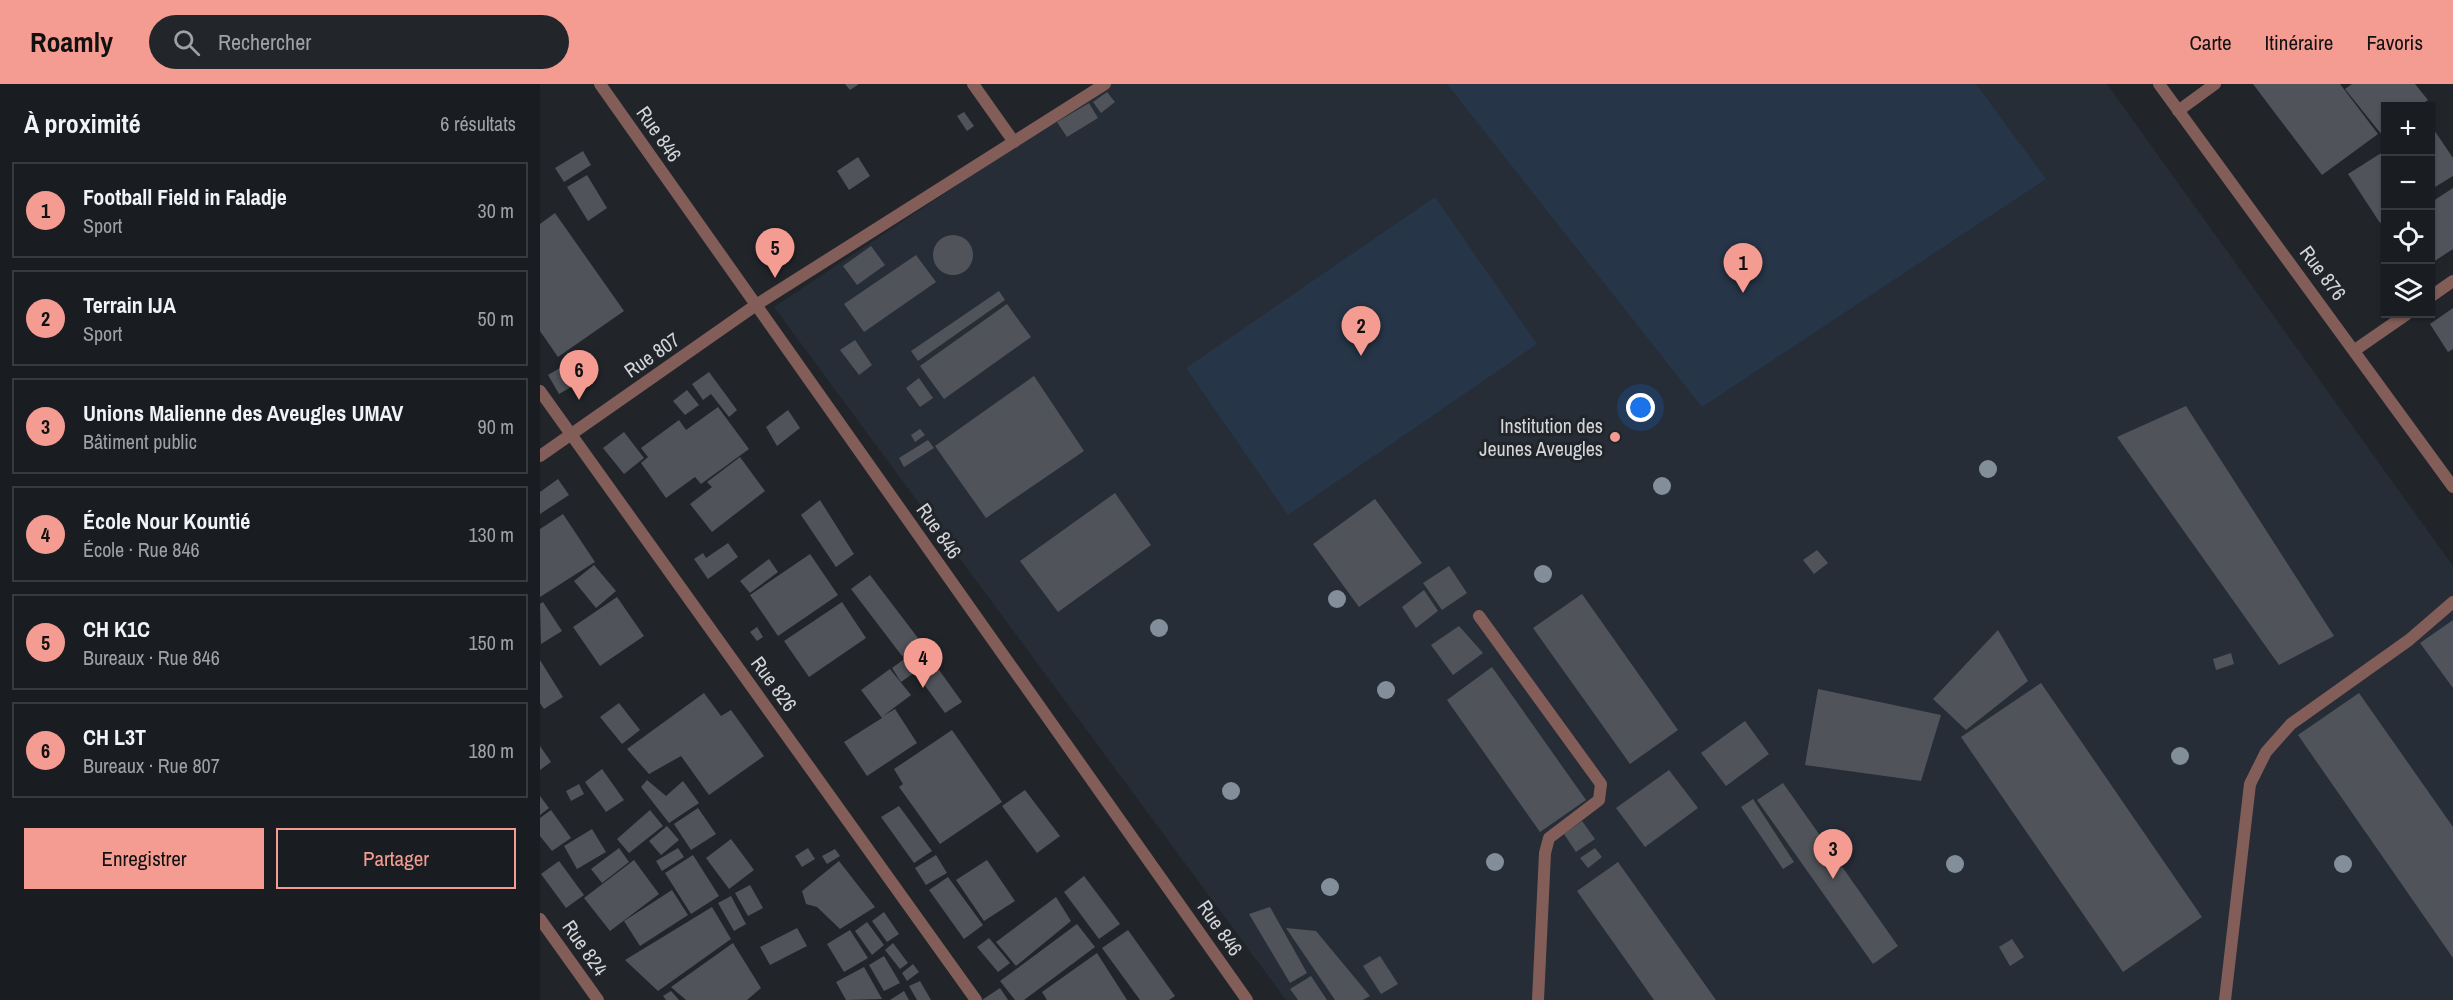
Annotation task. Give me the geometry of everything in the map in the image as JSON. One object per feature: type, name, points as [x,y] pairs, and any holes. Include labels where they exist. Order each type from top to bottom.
[{"type":"street","name":"Rue 846","points":[[600,84],[1247,1000]]},
{"type":"street","points":[[973,84],[1014,142]]},
{"type":"street","name":"Rue 807","points":[[540,456],[756,305],[1105,84]]},
{"type":"street","name":"Rue 876","points":[[2159,84],[2453,487]]},
{"type":"street","points":[[2178,111],[2215,84]]},
{"type":"street","points":[[2435,293],[2453,280]]},
{"type":"street","points":[[2355,350],[2401,318]]},
{"type":"street","name":"Rue 826","points":[[540,391],[976,1000]]},
{"type":"street","points":[[2225,1000],[2250,784],[2266,752],[2291,724],[2409,640],[2453,602]]},
{"type":"street","points":[[1479,616],[1601,784],[1599,800],[1549,838],[1545,853],[1538,1000]]},
{"type":"street","name":"Rue 824","points":[[540,919],[598,1000]]},
{"type":"shaded area","name":"Institution des Jeunes Aveugles","points":[[1109,84],[2107,84],[2453,566],[2453,1000],[1286,1000],[774,307]]},
{"type":"shaded area","points":[[1447,84],[1976,84],[2046,179],[1702,407]]},
{"type":"shaded area","points":[[1435,197],[1537,344],[1288,515],[1186,368]]},
{"type":"building","points":[[845,84],[859,84],[850,90]]},
{"type":"building","points":[[2253,84],[2340,84],[2378,134],[2322,175]]},
{"type":"building","points":[[2352,84],[2415,84],[2428,100],[2425,102],[2381,102],[2381,134],[2345,89]]},
{"type":"building","points":[[1107,92],[1115,102],[1101,113],[1093,102]]},
{"type":"building","points":[[1089,103],[1098,118],[1067,137],[1057,122]]},
{"type":"building","points":[[964,112],[974,126],[967,131],[957,116]]},
{"type":"building","points":[[2435,131],[2453,158],[2453,176],[2435,187]]},
{"type":"building","points":[[583,151],[591,165],[564,182],[555,168]]},
{"type":"building","points":[[2381,153],[2381,222],[2380,223],[2348,174]]},
{"type":"building","points":[[858,157],[870,176],[849,190],[837,171]]},
{"type":"building","points":[[587,175],[607,208],[588,221],[567,187]]},
{"type":"building","points":[[2453,188],[2453,249],[2435,261],[2435,210],[2435,200]]},
{"type":"building","points":[[555,213],[624,311],[558,357],[540,331],[540,224]]},
{"type":"building","points":[[953,235],[961,236],[967,241],[972,247],[972,263],[967,269],[961,274],[953,275],[945,274],[939,269],[934,263],[933,255],[934,247],[939,241],[945,236]]},
{"type":"building","points":[[871,246],[885,265],[857,285],[843,266]]},
{"type":"building","points":[[916,255],[936,282],[864,332],[844,304]]},
{"type":"building","points":[[999,291],[1005,300],[918,361],[911,351]]},
{"type":"building","points":[[1007,304],[1031,337],[944,399],[920,366]]},
{"type":"building","points":[[2453,308],[2453,349],[2448,352],[2430,324]]},
{"type":"building","points":[[855,340],[872,365],[859,375],[840,350]]},
{"type":"building","points":[[580,356],[592,375],[559,394],[548,375]]},
{"type":"building","points":[[709,372],[737,410],[729,417],[711,394],[703,400],[692,384]]},
{"type":"building","points":[[1034,376],[1084,451],[986,518],[935,446]]},
{"type":"building","points":[[919,378],[933,398],[920,407],[906,388]]},
{"type":"building","points":[[687,390],[699,405],[685,415],[673,401]]},
{"type":"building","points":[[2186,406],[2334,636],[2279,665],[2117,437]]},
{"type":"building","points":[[718,407],[749,449],[701,484],[695,477],[666,498],[641,463],[648,457],[641,448],[679,420],[686,430]]},
{"type":"building","points":[[788,410],[800,428],[777,446],[766,427]]},
{"type":"building","points":[[920,429],[925,435],[915,442],[911,435]]},
{"type":"building","points":[[624,432],[644,458],[624,474],[603,448]]},
{"type":"building","points":[[928,440],[934,448],[904,467],[899,458]]},
{"type":"building","points":[[740,457],[765,491],[712,532],[690,504],[712,487],[707,482]]},
{"type":"building","points":[[558,479],[569,495],[540,514],[540,492]]},
{"type":"building","points":[[1115,493],[1151,545],[1058,612],[1020,561]]},
{"type":"building","points":[[1375,499],[1422,563],[1359,607],[1313,544]]},
{"type":"building","points":[[820,500],[854,554],[836,567],[801,515]]},
{"type":"building","points":[[563,514],[595,562],[540,597],[540,529]]},
{"type":"building","points":[[728,543],[738,557],[708,579],[694,559],[703,553],[706,558]]},
{"type":"building","points":[[1817,550],[1828,563],[1814,574],[1803,560]]},
{"type":"building","points":[[810,554],[838,595],[778,636],[750,595]]},
{"type":"building","points":[[769,559],[778,572],[750,593],[740,581]]},
{"type":"building","points":[[594,565],[616,591],[596,608],[574,581]]},
{"type":"building","points":[[1449,566],[1467,593],[1442,610],[1423,583]]},
{"type":"building","points":[[870,575],[921,642],[902,656],[851,589]]},
{"type":"building","points":[[1424,590],[1438,611],[1416,628],[1402,607]]},
{"type":"building","points":[[1582,594],[1678,730],[1630,764],[1533,628]]},
{"type":"building","points":[[617,597],[644,636],[600,666],[573,627]]},
{"type":"building","points":[[543,602],[562,631],[541,644],[540,604]]},
{"type":"building","points":[[842,602],[866,638],[809,677],[784,641]]},
{"type":"building","points":[[2453,620],[2453,688],[2420,643]]},
{"type":"building","points":[[1459,626],[1483,653],[1453,675],[1431,645]]},
{"type":"building","points":[[757,627],[763,637],[757,641],[750,632]]},
{"type":"building","points":[[1998,630],[2028,681],[1966,730],[1933,699]]},
{"type":"building","points":[[922,646],[962,702],[945,713],[915,672],[901,682],[892,668]]},
{"type":"building","points":[[2231,653],[2234,664],[2216,670],[2213,659]]},
{"type":"building","points":[[540,660],[563,697],[544,709],[540,703]]},
{"type":"building","points":[[1492,667],[1586,800],[1540,832],[1447,700]]},
{"type":"building","points":[[890,669],[911,695],[883,716],[895,709],[917,743],[867,776],[844,742],[882,718],[861,690]]},
{"type":"building","points":[[2041,683],[2202,917],[2123,972],[1961,737]]},
{"type":"building","points":[[1818,689],[1941,715],[1921,781],[1805,765]]},
{"type":"building","points":[[704,693],[721,716],[731,710],[764,756],[709,795],[681,756],[649,774],[627,749]]},
{"type":"building","points":[[2359,693],[2453,827],[2453,958],[2298,735]]},
{"type":"building","points":[[619,703],[640,730],[622,744],[600,717]]},
{"type":"building","points":[[1745,721],[1769,754],[1726,786],[1701,753]]},
{"type":"building","points":[[952,730],[1002,802],[940,844],[899,787],[903,784],[894,769]]},
{"type":"building","points":[[540,746],[551,762],[540,770]]},
{"type":"building","points":[[602,769],[624,800],[606,812],[585,782]]},
{"type":"building","points":[[1669,770],[1698,808],[1645,847],[1616,808]]},
{"type":"building","points":[[647,780],[666,796],[683,781],[699,803],[669,823],[641,787]]},
{"type":"building","points":[[1783,783],[1898,946],[1873,964],[1757,800]]},
{"type":"building","points":[[579,784],[584,794],[571,801],[566,791]]},
{"type":"building","points":[[1025,790],[1060,836],[1037,853],[1002,806]]},
{"type":"building","points":[[540,796],[549,808],[540,815]]},
{"type":"building","points":[[1753,799],[1794,862],[1783,869],[1741,807]]},
{"type":"building","points":[[899,806],[932,851],[914,863],[881,817]]},
{"type":"building","points":[[698,808],[716,834],[691,850],[674,824]]},
{"type":"building","points":[[551,810],[571,838],[552,851],[540,836],[540,818]]},
{"type":"building","points":[[650,810],[663,826],[629,853],[617,839]]},
{"type":"building","points":[[1582,821],[1595,839],[1576,852],[1564,834]]},
{"type":"building","points":[[667,826],[679,840],[661,855],[649,841]]},
{"type":"building","points":[[592,829],[606,852],[577,869],[564,846]]},
{"type":"building","points":[[731,839],[754,870],[729,889],[706,858]]},
{"type":"building","points":[[619,848],[629,862],[602,883],[591,869]]},
{"type":"building","points":[[678,848],[684,857],[662,871],[656,861]]},
{"type":"building","points":[[808,848],[815,859],[802,867],[795,856]]},
{"type":"building","points":[[1595,848],[1602,857],[1588,868],[1580,858]]},
{"type":"building","points":[[835,849],[840,856],[827,864],[822,856]]},
{"type":"building","points":[[693,855],[719,896],[691,914],[665,873]]},
{"type":"building","points":[[936,855],[947,873],[926,885],[915,868]]},
{"type":"building","points":[[634,860],[659,894],[610,931],[584,898]]},
{"type":"building","points":[[987,860],[1015,901],[984,921],[956,880]]},
{"type":"building","points":[[559,861],[584,895],[566,908],[541,874]]},
{"type":"building","points":[[839,861],[875,907],[840,929],[817,907],[806,904],[802,891]]},
{"type":"building","points":[[1618,862],[1716,1000],[1654,1000],[1577,891]]},
{"type":"building","points":[[1084,876],[1120,924],[1099,939],[1064,892]]},
{"type":"building","points":[[948,877],[983,925],[964,939],[929,890]]},
{"type":"building","points":[[750,885],[763,908],[748,916],[735,893]]},
{"type":"building","points":[[672,890],[688,915],[640,946],[624,921]]},
{"type":"building","points":[[731,896],[746,924],[734,931],[718,903]]},
{"type":"building","points":[[1056,897],[1071,921],[1016,966],[996,942]]},
{"type":"building","points":[[712,907],[731,939],[658,991],[625,960]]},
{"type":"building","points":[[1270,907],[1307,973],[1290,983],[1249,914]]},
{"type":"building","points":[[884,912],[899,934],[887,942],[872,921]]},
{"type":"building","points":[[867,922],[884,945],[872,955],[855,931]]},
{"type":"building","points":[[1077,924],[1095,947],[1024,1000],[1015,1000],[1000,981]]},
{"type":"building","points":[[797,928],[807,946],[770,965],[760,947]]},
{"type":"building","points":[[1286,928],[1316,931],[1370,996],[1363,1000],[1335,1000]]},
{"type":"building","points":[[850,930],[868,958],[844,972],[827,944]]},
{"type":"building","points":[[1128,930],[1175,996],[1169,1000],[1140,1000],[1102,948]]},
{"type":"building","points":[[989,938],[1010,963],[998,972],[977,947]]},
{"type":"building","points":[[2012,939],[2024,957],[2010,966],[1999,947]]},
{"type":"building","points":[[733,943],[761,988],[747,1000],[686,1000],[671,987]]},
{"type":"building","points":[[893,943],[908,963],[900,969],[885,950]]},
{"type":"building","points":[[1097,953],[1127,1000],[1047,1000],[1042,992]]},
{"type":"building","points":[[884,956],[900,983],[884,991],[869,965]]},
{"type":"building","points":[[1380,956],[1398,984],[1381,994],[1363,966]]},
{"type":"building","points":[[913,964],[919,972],[907,981],[902,973]]},
{"type":"building","points":[[864,967],[882,999],[846,1000],[836,982]]},
{"type":"building","points":[[1311,976],[1327,1000],[1298,1000],[1290,989]]},
{"type":"building","points":[[920,981],[931,1000],[917,1000],[909,986]]},
{"type":"building","points":[[1000,988],[1008,1000],[982,1000]]},
{"type":"building","points":[[671,991],[679,1000],[666,1000],[663,996]]},
{"type":"building","points":[[904,991],[909,1000],[890,1000]]},
{"type":"place","name":"CH K1C","points":[[775,278]]},
{"type":"place","name":"Football Field in Faladje","points":[[1743,293]]},
{"type":"place","name":"Terrain IJA","points":[[1361,356]]},
{"type":"place","name":"CH L3T","points":[[579,400]]},
{"type":"place","name":"Institution des Jeunes Aveugles","points":[[1615,437]]},
{"type":"place","name":"École Nour Kountié","points":[[923,688]]},
{"type":"place","name":"Unions Malienne des Aveugles UMAV","points":[[1833,879]]}]
